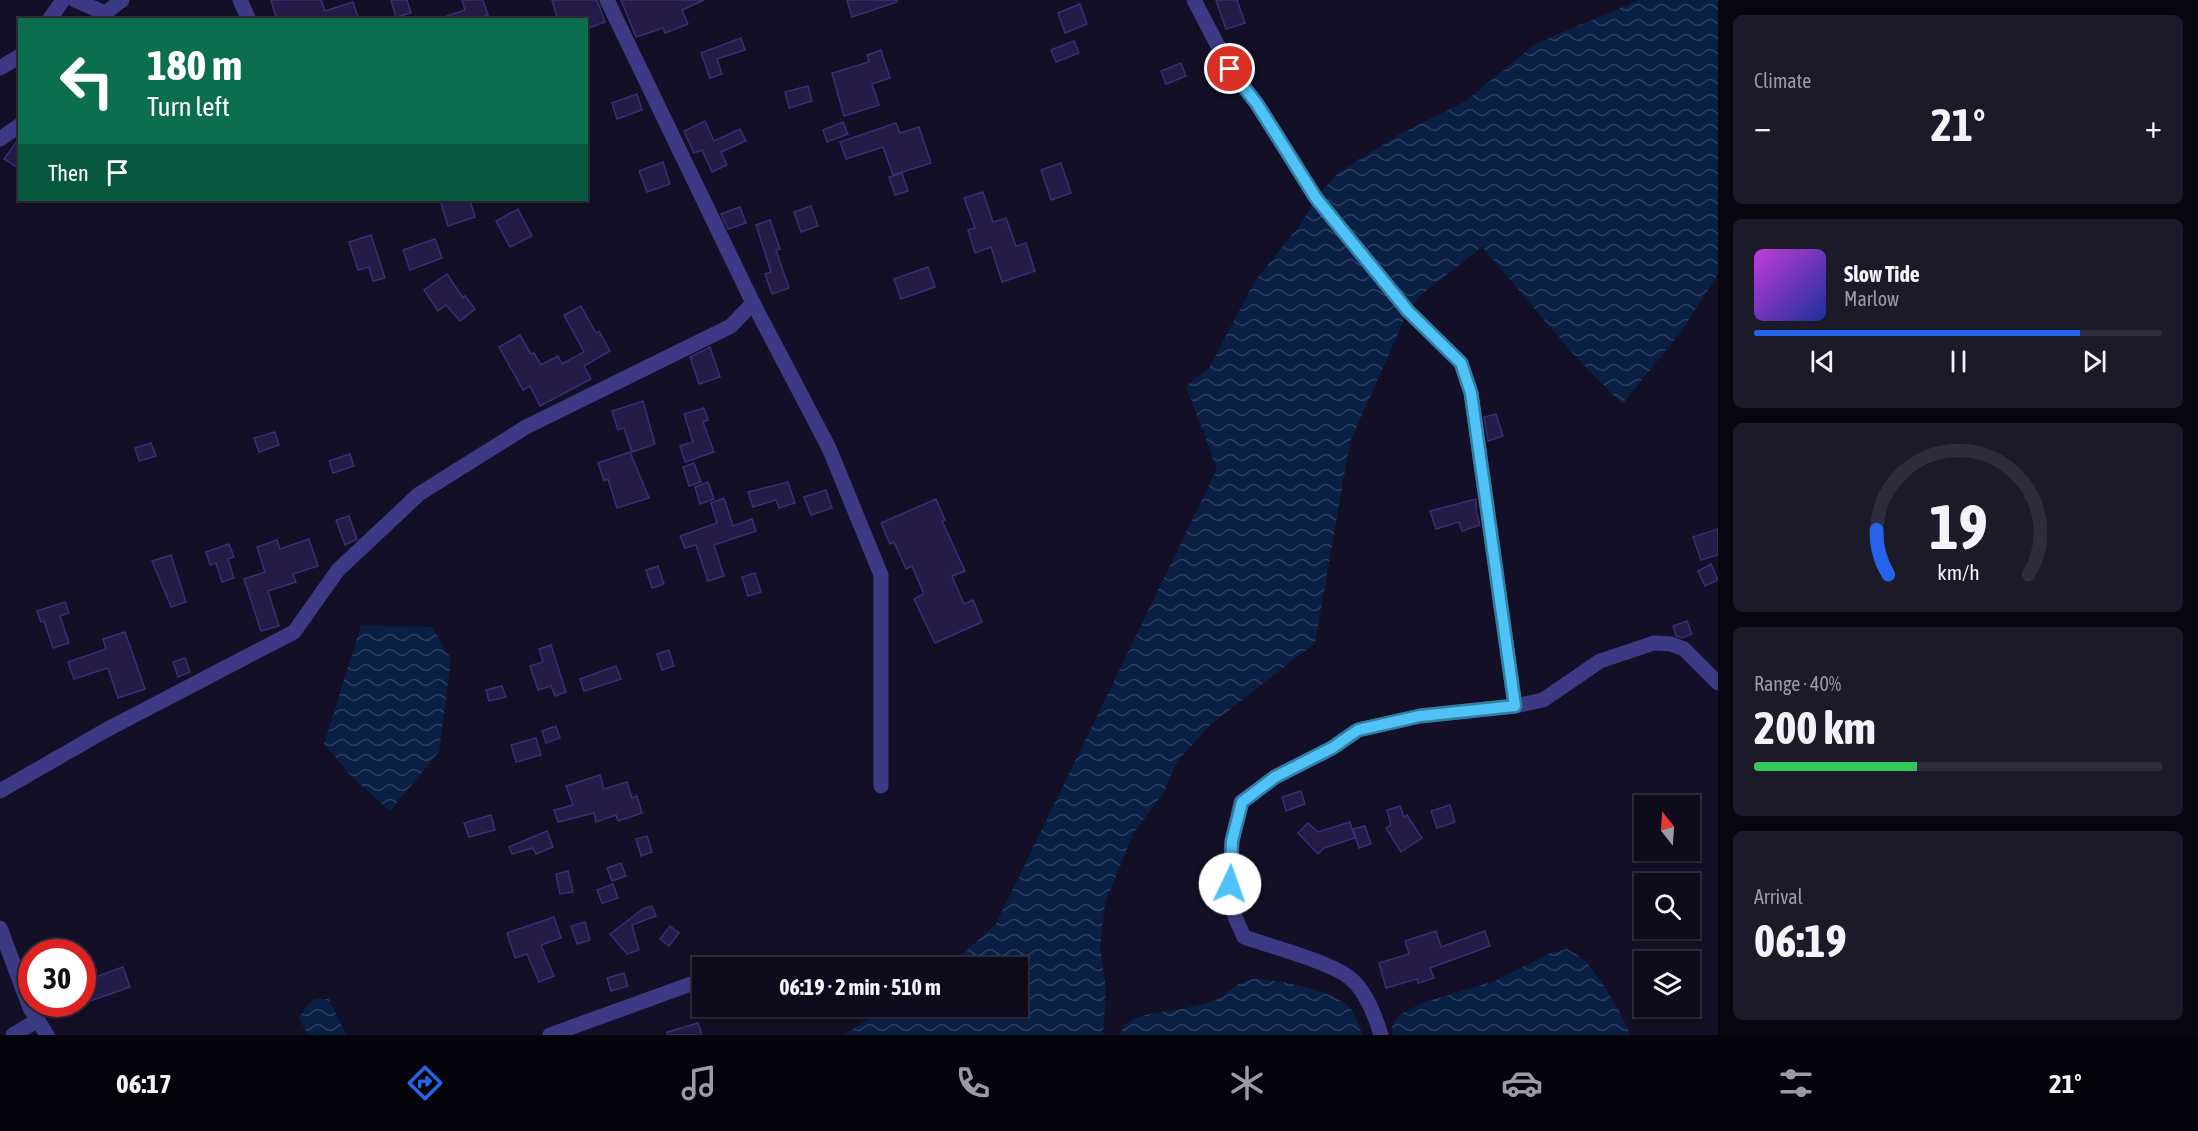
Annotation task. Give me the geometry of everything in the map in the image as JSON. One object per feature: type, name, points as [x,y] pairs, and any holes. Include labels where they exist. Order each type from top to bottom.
[{"type":"street","points":[[50,18],[63,0]]},
{"type":"street","points":[[75,0],[101,16],[122,0]]},
{"type":"street","points":[[240,0],[248,18]]},
{"type":"street","points":[[608,0],[753,303],[829,448],[881,575],[881,786]]},
{"type":"street","points":[[1194,0],[1230,69],[1257,104],[1316,198],[1399,299],[1461,363],[1471,393],[1515,706]]},
{"type":"street","points":[[0,68],[18,57]]},
{"type":"street","points":[[0,139],[18,126]]},
{"type":"street","points":[[0,791],[106,730],[294,632],[338,570],[419,494],[526,427],[731,326],[753,303]]},
{"type":"street","points":[[1381,1035],[1364,993],[1349,977],[1312,960],[1244,937],[1235,917],[1230,884],[1232,841],[1242,802],[1275,777],[1332,748],[1358,730],[1420,716],[1515,706],[1543,700],[1600,661],[1654,643],[1671,644],[1684,649],[1718,683]]},
{"type":"street","points":[[0,928],[30,1008],[47,1035]]},
{"type":"street","points":[[549,1035],[692,984]]},
{"type":"street","points":[[13,1035],[38,1020]]},
{"type":"water","points":[[1639,0],[1718,0],[1718,274],[1681,332],[1622,404],[1575,356],[1482,247],[1421,295],[1408,311],[1350,442],[1315,643],[1211,724],[1176,763],[1164,792],[1133,834],[1105,903],[1100,947],[1106,987],[1103,1035],[843,1035],[872,1017],[1028,1017],[1028,957],[959,957],[996,924],[1217,469],[1186,386],[1209,368],[1255,281],[1302,222],[1316,198],[1338,173],[1398,135],[1466,101],[1535,44]]},
{"type":"water","points":[[361,626],[432,627],[451,659],[439,752],[390,811],[354,779],[324,744]]},
{"type":"water","points":[[1567,949],[1583,959],[1596,974],[1617,1007],[1630,1035],[1393,1035],[1392,1026],[1400,1014],[1425,1002],[1495,981],[1548,954]]},
{"type":"water","points":[[1254,979],[1303,986],[1339,1000],[1353,1012],[1362,1035],[1120,1035],[1124,1027],[1139,1017],[1209,1002],[1240,983]]},
{"type":"water","points":[[316,999],[329,999],[346,1035],[308,1035],[299,1018],[307,1005]]},
{"type":"building","points":[[271,0],[321,0],[325,11],[353,2],[358,18],[276,18]]},
{"type":"building","points":[[391,0],[407,0],[411,13],[396,17]]},
{"type":"building","points":[[462,0],[483,0],[488,15],[480,18],[444,18],[465,10]]},
{"type":"building","points":[[552,0],[597,0],[605,22],[588,28],[588,18],[557,18]]},
{"type":"building","points":[[621,0],[704,0],[682,10],[688,24],[665,33],[663,28],[636,37]]},
{"type":"building","points":[[847,0],[897,0],[897,2],[852,17]]},
{"type":"building","points":[[1216,0],[1237,0],[1245,23],[1226,29]]},
{"type":"building","points":[[1080,4],[1087,24],[1065,33],[1058,13]]},
{"type":"building","points":[[741,38],[745,50],[717,59],[722,74],[710,78],[701,53]]},
{"type":"building","points":[[1074,41],[1079,53],[1056,62],[1051,50]]},
{"type":"building","points":[[881,50],[890,78],[872,84],[879,105],[844,116],[832,73],[869,62],[867,55]]},
{"type":"building","points":[[1181,63],[1186,76],[1166,84],[1161,71]]},
{"type":"building","points":[[808,86],[812,101],[789,108],[785,92]]},
{"type":"building","points":[[637,94],[642,110],[617,119],[612,103]]},
{"type":"building","points":[[705,121],[714,141],[740,129],[746,141],[721,152],[727,165],[712,172],[702,150],[694,153],[684,131]]},
{"type":"building","points":[[843,122],[848,134],[827,142],[823,130]]},
{"type":"building","points":[[896,123],[900,133],[919,127],[931,163],[893,175],[883,147],[846,159],[840,142]]},
{"type":"building","points":[[18,140],[18,168],[4,159]]},
{"type":"building","points":[[663,162],[670,184],[647,192],[639,171]]},
{"type":"building","points":[[1061,163],[1071,193],[1051,200],[1041,170]]},
{"type":"building","points":[[902,173],[908,191],[895,195],[889,177]]},
{"type":"building","points":[[983,192],[993,222],[1006,218],[1016,246],[1026,243],[1035,271],[1002,282],[991,247],[975,253],[968,230],[975,228],[964,198]]},
{"type":"building","points":[[440,201],[470,201],[475,217],[448,226]]},
{"type":"building","points":[[811,206],[818,226],[801,232],[794,212]]},
{"type":"building","points":[[740,207],[746,223],[728,229],[721,214]]},
{"type":"building","points":[[518,209],[532,236],[510,247],[496,221]]},
{"type":"building","points":[[770,220],[780,249],[776,250],[789,288],[772,294],[765,274],[771,272],[756,225]]},
{"type":"building","points":[[371,235],[385,278],[373,281],[369,267],[358,270],[349,242]]},
{"type":"building","points":[[435,239],[442,258],[410,270],[403,250]]},
{"type":"building","points":[[928,267],[935,287],[901,299],[894,279]]},
{"type":"building","points":[[447,274],[463,298],[465,296],[475,309],[460,321],[446,305],[438,311],[424,290]]},
{"type":"building","points":[[581,306],[596,333],[599,331],[610,351],[584,366],[591,379],[540,406],[530,386],[523,390],[499,347],[520,335],[531,354],[534,353],[541,365],[558,356],[562,364],[584,352],[564,315]]},
{"type":"building","points":[[710,347],[720,377],[699,384],[690,357]]},
{"type":"building","points":[[643,401],[655,444],[632,452],[624,428],[618,430],[612,411]]},
{"type":"building","points":[[704,408],[708,420],[703,422],[714,452],[685,462],[680,446],[693,442],[684,414]]},
{"type":"building","points":[[1496,414],[1503,436],[1488,441],[1484,417]]},
{"type":"building","points":[[275,432],[279,445],[259,452],[254,438]]},
{"type":"building","points":[[151,443],[156,456],[139,461],[135,448]]},
{"type":"building","points":[[630,452],[649,498],[617,508],[608,479],[604,481],[598,463]]},
{"type":"building","points":[[350,454],[354,466],[333,473],[329,461]]},
{"type":"building","points":[[694,463],[701,482],[689,486],[683,467]]},
{"type":"building","points":[[708,482],[714,499],[700,504],[695,487]]},
{"type":"building","points":[[788,482],[795,503],[779,508],[776,500],[753,507],[748,492]]},
{"type":"building","points":[[826,490],[832,508],[811,515],[804,497]]},
{"type":"building","points":[[724,498],[733,526],[752,519],[756,531],[714,545],[724,576],[708,581],[696,545],[685,548],[680,536],[717,523],[711,503]]},
{"type":"building","points":[[936,499],[945,520],[942,521],[965,571],[952,576],[964,604],[973,600],[982,622],[935,643],[914,599],[924,594],[912,566],[906,569],[894,542],[890,544],[881,523]]},
{"type":"building","points":[[1476,499],[1476,511],[1480,525],[1462,531],[1459,522],[1436,529],[1430,511]]},
{"type":"building","points":[[349,516],[357,539],[345,545],[336,520]]},
{"type":"building","points":[[1718,529],[1718,555],[1701,560],[1693,537]]},
{"type":"building","points":[[309,539],[318,566],[293,574],[296,582],[268,591],[279,626],[261,631],[244,579],[265,572],[257,547],[277,540],[280,549]]},
{"type":"building","points":[[229,544],[234,557],[228,559],[234,578],[222,582],[216,563],[210,565],[206,552]]},
{"type":"building","points":[[171,555],[186,602],[171,607],[152,561]]},
{"type":"building","points":[[1711,564],[1718,580],[1705,586],[1698,571]]},
{"type":"building","points":[[658,566],[664,584],[652,588],[646,570]]},
{"type":"building","points":[[755,573],[761,592],[748,596],[742,577]]},
{"type":"building","points":[[65,602],[69,613],[60,616],[69,643],[53,648],[44,621],[41,622],[37,611]]},
{"type":"building","points":[[1687,621],[1692,634],[1682,638],[1676,636],[1673,626]]},
{"type":"building","points":[[125,632],[145,689],[118,698],[108,668],[74,679],[68,662],[106,649],[103,639]]},
{"type":"building","points":[[551,645],[566,692],[555,696],[551,686],[538,690],[530,666],[543,662],[539,649]]},
{"type":"building","points":[[669,650],[674,666],[662,670],[657,654]]},
{"type":"building","points":[[185,658],[190,672],[178,677],[173,662]]},
{"type":"building","points":[[616,666],[621,679],[584,691],[580,679]]},
{"type":"building","points":[[502,686],[506,697],[489,701],[486,690]]},
{"type":"building","points":[[556,726],[560,738],[546,743],[542,731]]},
{"type":"building","points":[[536,738],[541,755],[516,762],[511,745]]},
{"type":"building","points":[[600,775],[604,789],[627,782],[632,798],[637,796],[642,813],[618,821],[616,815],[596,822],[594,813],[558,822],[554,810],[573,805],[566,786]]},
{"type":"building","points":[[1301,791],[1305,804],[1286,811],[1282,797]]},
{"type":"building","points":[[1450,805],[1455,822],[1437,828],[1431,811]]},
{"type":"building","points":[[1400,806],[1404,817],[1407,815],[1422,838],[1401,852],[1386,828],[1391,825],[1387,810]]},
{"type":"building","points":[[491,815],[495,830],[469,837],[464,823]]},
{"type":"building","points":[[1350,822],[1355,838],[1324,848],[1318,854],[1298,833],[1308,823],[1318,832]]},
{"type":"building","points":[[1365,826],[1371,844],[1359,848],[1353,829]]},
{"type":"building","points":[[547,831],[553,847],[536,854],[533,848],[512,854],[509,847]]},
{"type":"building","points":[[647,836],[652,852],[641,856],[636,839]]},
{"type":"building","points":[[621,863],[626,876],[612,881],[607,868]]},
{"type":"building","points":[[568,871],[573,892],[560,894],[556,874]]},
{"type":"building","points":[[613,884],[618,898],[602,903],[597,890]]},
{"type":"building","points":[[652,906],[656,916],[632,925],[639,950],[627,954],[610,934],[643,909]]},
{"type":"building","points":[[554,917],[561,938],[541,945],[554,976],[539,982],[527,954],[515,958],[507,933]]},
{"type":"building","points":[[585,922],[590,940],[577,944],[571,926]]},
{"type":"building","points":[[670,926],[679,933],[669,946],[660,939]]},
{"type":"building","points":[[1436,931],[1441,947],[1485,931],[1490,946],[1430,968],[1434,978],[1418,983],[1417,979],[1386,988],[1379,963],[1409,954],[1405,941]]},
{"type":"building","points":[[123,967],[130,987],[96,999],[96,977]]},
{"type":"building","points":[[624,973],[628,986],[611,991],[607,978]]},
{"type":"building","points":[[698,1023],[702,1035],[667,1035],[667,1032]]},
{"type":"route","points":[[1230,69],[1257,104],[1316,198],[1408,311],[1461,363],[1471,393],[1515,706],[1420,716],[1358,730],[1332,748],[1275,777],[1242,802],[1232,841],[1230,884]]}]
